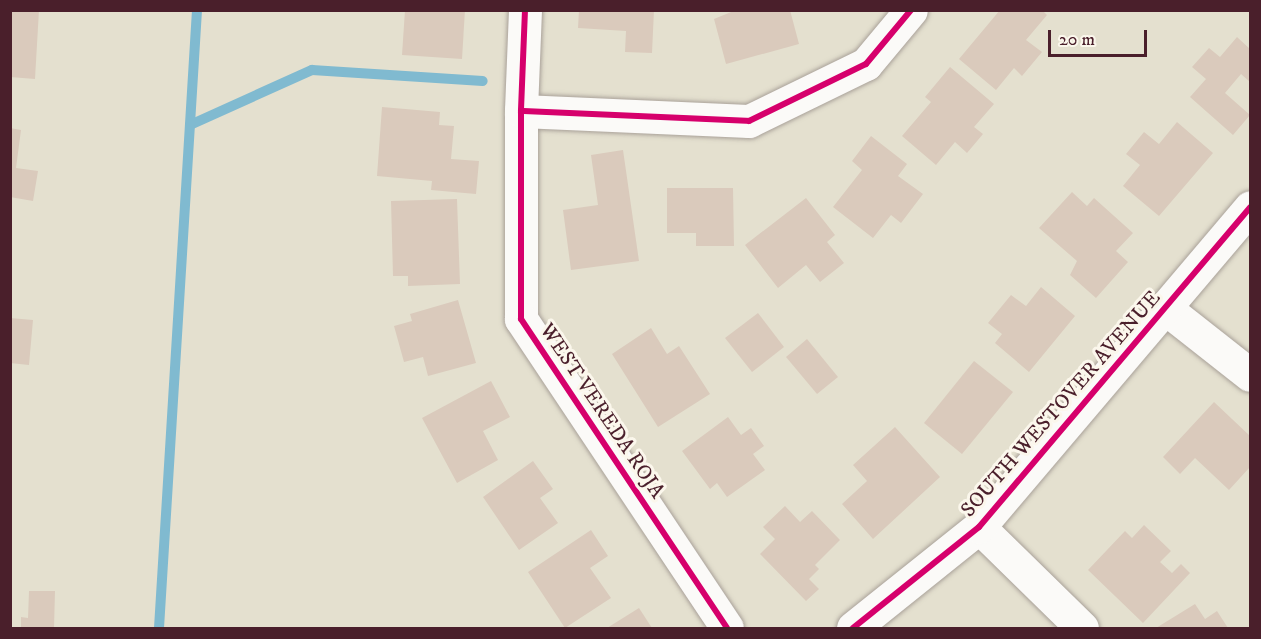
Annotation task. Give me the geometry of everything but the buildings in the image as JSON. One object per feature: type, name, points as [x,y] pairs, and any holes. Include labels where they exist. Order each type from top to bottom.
[{"type":"street","name":"WEST VEREDA ROJA","points":[[525,10],[521,111],[521,319],[727,628]]},
{"type":"street","points":[[521,111],[749,122],[866,64],[911,10]]},
{"type":"street","name":"SOUTH WESTOVER AVENUE","points":[[853,628],[979,527],[1251,207]]},
{"type":"street","points":[[1165,308],[1251,375]]},
{"type":"street","points":[[979,527],[1082,628]]},
{"type":"waterway","points":[[159,628],[197,10]]},
{"type":"waterway","points":[[190,125],[312,70],[483,81]]},
{"type":"cycle path","points":[[525,10],[521,111],[521,319],[727,628]]},
{"type":"cycle path","points":[[521,111],[749,121],[866,64],[911,10]]},
{"type":"cycle path","points":[[853,628],[979,527],[1250,207]]}]
